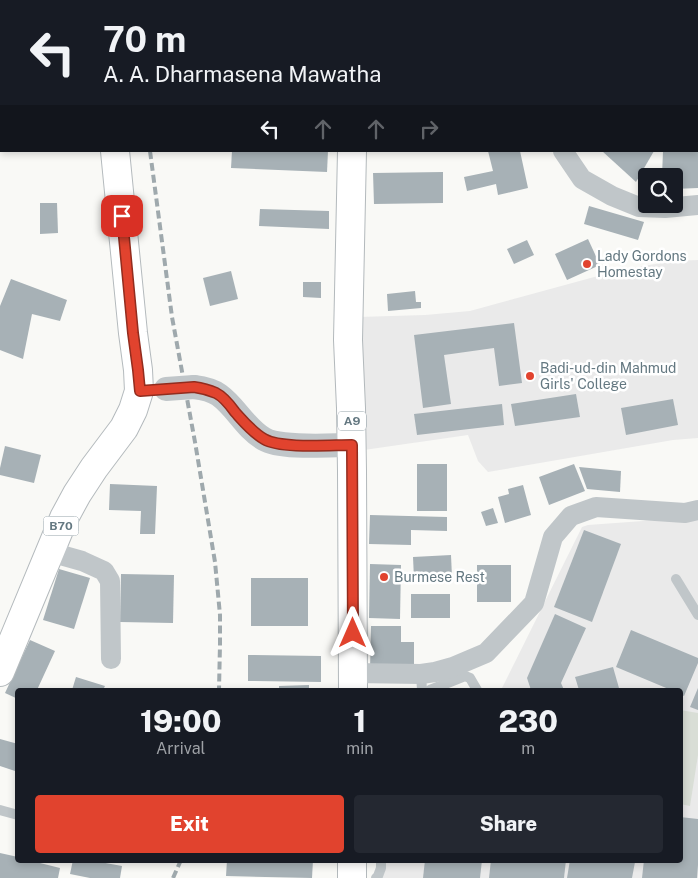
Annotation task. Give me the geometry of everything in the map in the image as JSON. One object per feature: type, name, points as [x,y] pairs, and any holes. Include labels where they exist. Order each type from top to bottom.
[{"type":"main road","name":"B70","points":[[3,656],[76,494],[124,428],[133,410],[153,390],[138,370],[115,152]]},
{"type":"main road","name":"A9","points":[[352,152],[348,340],[352,445],[353,682]]},
{"type":"main road","points":[[352,863],[352,878]]},
{"type":"street","points":[[564,152],[582,178],[612,196],[639,207],[665,208],[698,205]]},
{"type":"street","points":[[153,390],[194,387],[217,394],[226,401],[255,433],[265,440],[272,442],[303,446],[352,445]]},
{"type":"street","points":[[353,682],[429,686],[453,668],[486,653],[534,603],[553,537],[571,516],[596,507],[685,512],[698,510]]},
{"type":"street","points":[[50,552],[82,561],[104,571],[110,581],[111,659]]},
{"type":"lane","points":[[676,579],[698,615]]},
{"type":"lane","points":[[429,686],[465,676],[470,678],[476,688]]},
{"type":"lane","points":[[0,810],[15,814]]},
{"type":"lane","points":[[376,878],[381,868],[381,863]]},
{"type":"shaded area","name":"Badi-ud-din Mahmud Girls' College","points":[[698,260],[698,438],[673,440],[488,472],[478,461],[468,435],[364,450],[358,317],[425,315],[470,311],[620,270],[673,261]]},
{"type":"shaded area","points":[[698,517],[698,878],[382,878],[381,863],[683,863],[683,688],[502,688],[582,527]]},
{"type":"shaded area","points":[[683,710],[698,713],[698,755],[690,806],[683,805]]},
{"type":"building","points":[[232,152],[328,152],[327,172],[231,168]]},
{"type":"building","points":[[488,152],[520,152],[528,188],[498,195],[496,184],[467,191],[464,177],[493,171]]},
{"type":"building","points":[[603,152],[653,152],[644,168],[638,168],[636,182]]},
{"type":"building","points":[[663,152],[698,152],[698,188],[683,189],[683,168],[662,168]]},
{"type":"building","points":[[443,172],[443,203],[374,204],[373,173]]},
{"type":"building","points":[[40,203],[57,203],[58,233],[40,234]]},
{"type":"building","points":[[589,206],[644,222],[638,240],[584,224]]},
{"type":"building","points":[[260,209],[329,211],[329,229],[259,226]]},
{"type":"building","points":[[588,239],[600,265],[567,280],[555,254]]},
{"type":"building","points":[[527,240],[534,255],[514,264],[507,249]]},
{"type":"building","points":[[231,271],[238,299],[210,306],[203,278]]},
{"type":"building","points":[[11,279],[67,300],[60,321],[32,314],[23,359],[0,350],[0,306]]},
{"type":"building","points":[[303,282],[321,282],[321,298],[303,297]]},
{"type":"building","points":[[415,291],[416,302],[421,302],[421,308],[388,311],[387,294]]},
{"type":"building","points":[[514,323],[522,383],[499,386],[494,348],[444,355],[451,404],[423,408],[414,335]]},
{"type":"building","points":[[576,394],[580,417],[515,426],[511,404]]},
{"type":"building","points":[[673,399],[678,425],[626,435],[621,408]]},
{"type":"building","points":[[502,404],[504,425],[417,435],[414,414]]},
{"type":"building","points":[[5,446],[41,455],[34,483],[0,475]]},
{"type":"building","points":[[417,464],[447,464],[447,511],[417,511]]},
{"type":"building","points":[[574,464],[585,491],[549,505],[539,477]]},
{"type":"building","points":[[579,467],[621,471],[620,492],[587,489]]},
{"type":"building","points":[[110,484],[157,486],[155,534],[140,534],[141,511],[109,510]]},
{"type":"building","points":[[523,485],[531,515],[505,523],[498,497],[509,494],[508,489]]},
{"type":"building","points":[[493,508],[498,523],[486,526],[481,512]]},
{"type":"building","points":[[370,515],[447,517],[447,531],[411,530],[411,545],[369,544]]},
{"type":"building","points":[[584,530],[621,544],[592,622],[554,607]]},
{"type":"building","points":[[451,555],[452,577],[414,579],[413,557]]},
{"type":"building","points":[[370,564],[401,565],[400,619],[369,618]]},
{"type":"building","points":[[477,565],[511,565],[511,602],[477,602]]},
{"type":"building","points":[[59,569],[90,578],[74,629],[43,620]]},
{"type":"building","points":[[121,574],[174,575],[173,623],[120,622]]},
{"type":"building","points":[[251,578],[308,578],[308,626],[251,626]]},
{"type":"building","points":[[411,594],[450,594],[450,618],[411,618]]},
{"type":"building","points":[[555,614],[586,628],[561,683],[563,688],[530,688],[527,678]]},
{"type":"building","points":[[371,626],[401,626],[401,642],[414,642],[414,671],[370,670]]},
{"type":"building","points":[[631,630],[698,658],[698,663],[684,696],[683,688],[666,688],[616,667]]},
{"type":"building","points":[[30,640],[55,651],[38,688],[15,688],[15,698],[5,693]]},
{"type":"building","points":[[248,655],[321,656],[321,682],[248,681]]},
{"type":"building","points":[[613,667],[619,688],[578,688],[575,677]]},
{"type":"building","points":[[76,677],[105,686],[104,688],[73,688]]},
{"type":"building","points":[[309,685],[309,688],[279,688],[279,686]]},
{"type":"building","points":[[698,688],[698,710],[690,707]]},
{"type":"building","points":[[0,739],[15,743],[15,771],[0,766]]},
{"type":"building","points":[[683,817],[698,819],[697,878],[642,878],[644,863],[683,863]]},
{"type":"building","points":[[0,853],[15,856],[15,863],[40,863],[60,868],[58,878],[0,878]]},
{"type":"building","points":[[72,863],[106,863],[122,866],[120,878],[90,878],[70,874]]},
{"type":"building","points":[[227,863],[313,863],[312,878],[226,876]]},
{"type":"building","points":[[425,863],[482,863],[480,878],[423,878]]},
{"type":"building","points":[[491,863],[566,863],[564,878],[489,878]]},
{"type":"building","points":[[570,863],[635,863],[632,878],[567,878]]},
{"type":"railway","points":[[150,152],[172,317],[215,562],[220,615],[219,688]]},
{"type":"railway","points":[[173,878],[180,863]]},
{"type":"place","name":"Lady Gordons Homestay","points":[[587,264]]},
{"type":"place","name":"Badi-ud-din Mahmud Girls' College","points":[[530,376]]},
{"type":"place","name":"Burmese Rest","points":[[384,577]]},
{"type":"route","points":[[122,216],[140,391],[201,388],[217,394],[226,401],[255,433],[265,440],[303,446],[352,445],[353,633]]}]
